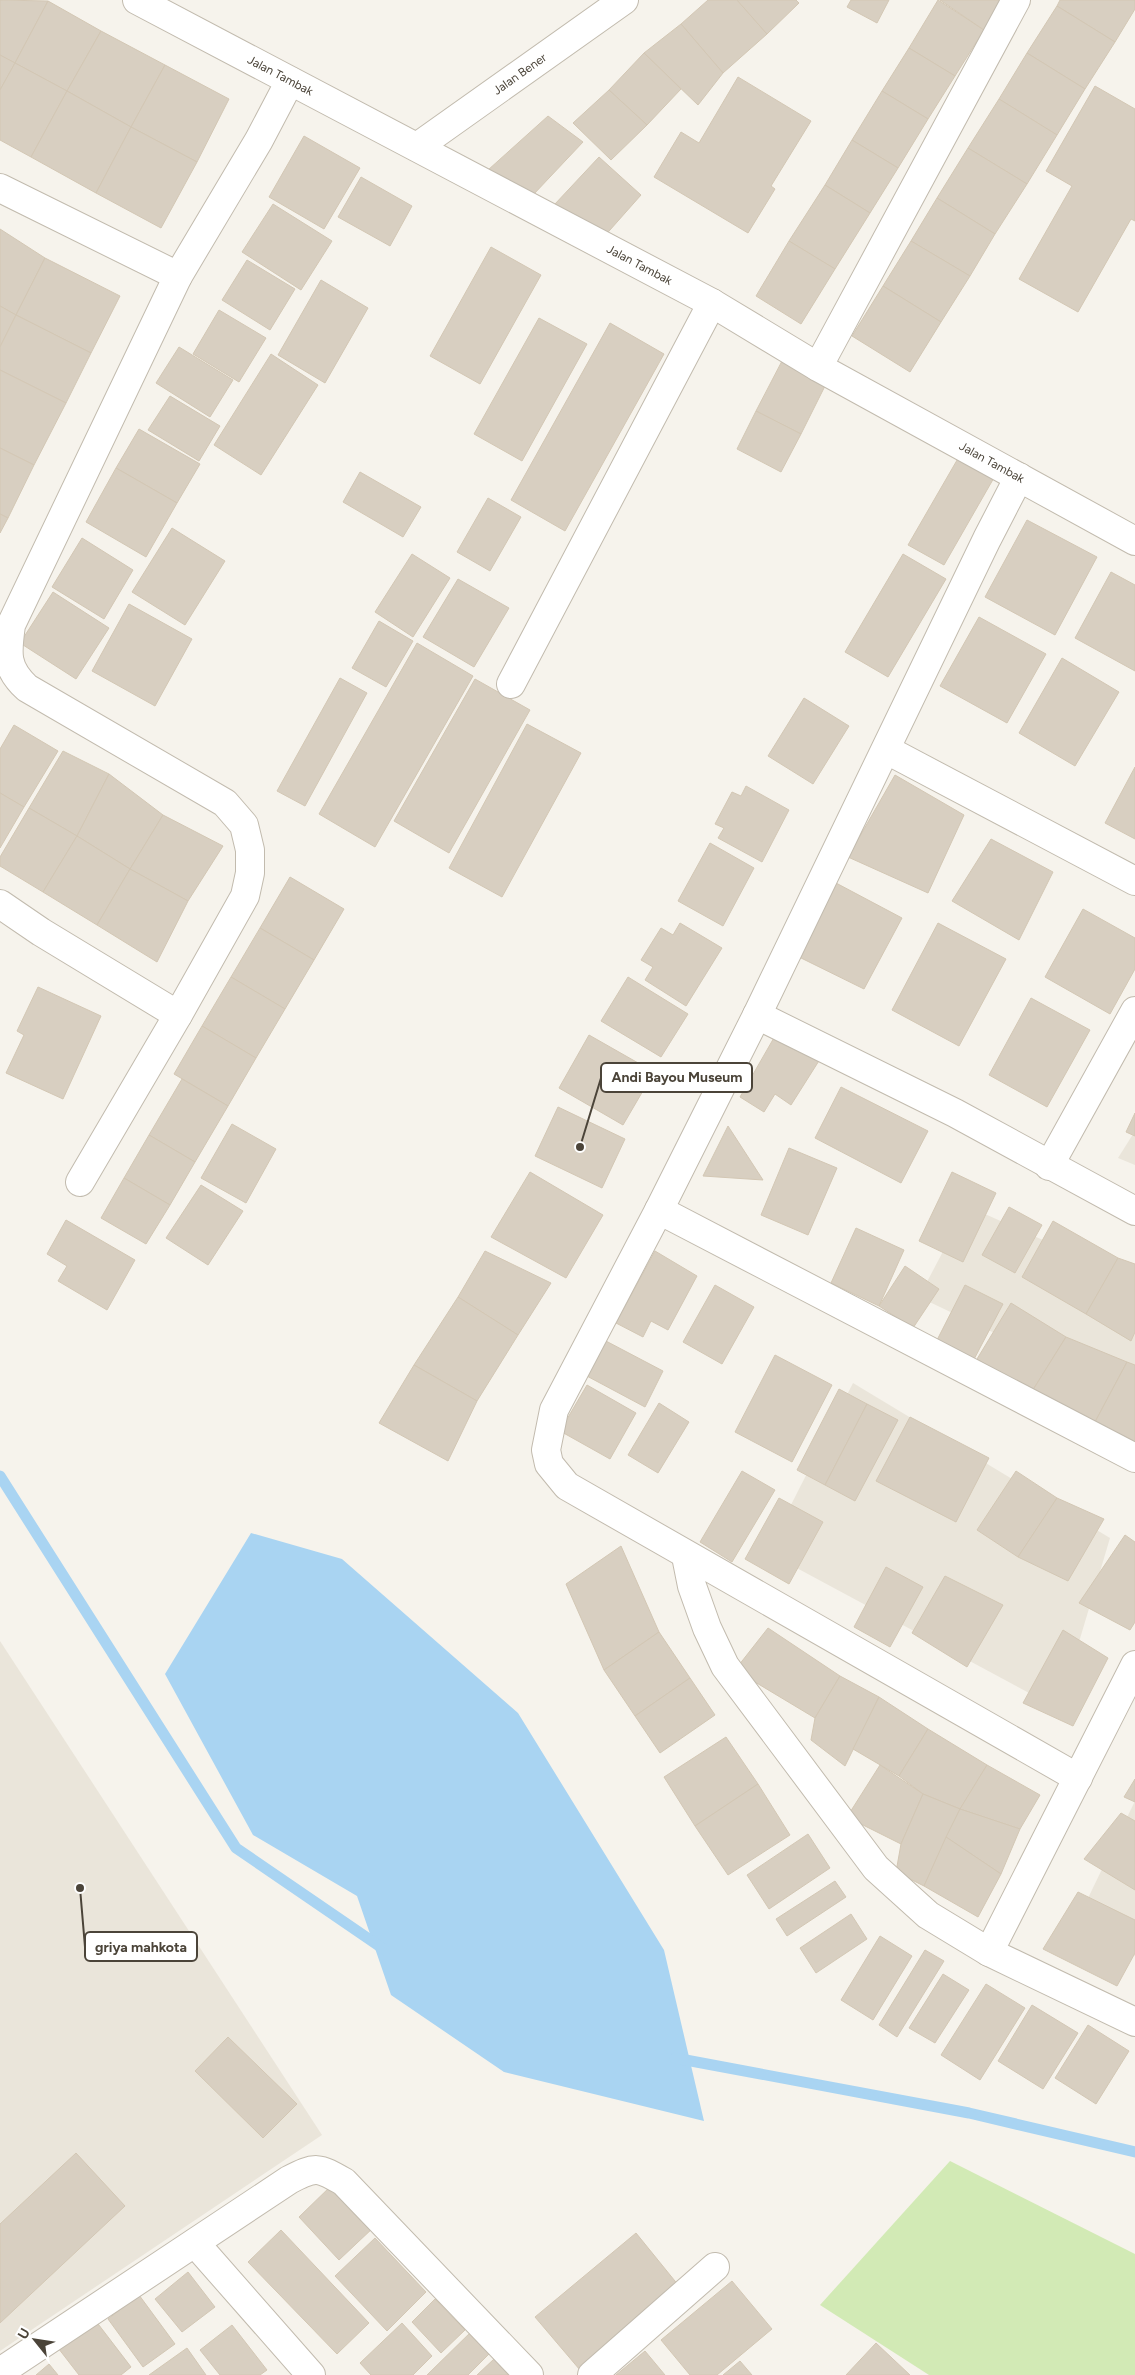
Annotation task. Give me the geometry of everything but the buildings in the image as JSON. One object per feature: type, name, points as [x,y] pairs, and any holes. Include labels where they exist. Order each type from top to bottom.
[{"type":"street","name":"Jalan Tambak","points":[[137,0],[712,304],[818,367],[1135,542]]},
{"type":"street","name":"Jalan Bener","points":[[416,147],[624,0]]},
{"type":"street","points":[[818,367],[1016,0]]},
{"type":"street","points":[[80,1182],[245,896],[250,873],[250,850],[244,825],[225,803],[197,785],[27,688],[15,676],[9,661],[8,646],[11,625],[178,276],[259,140],[290,81]]},
{"type":"street","points":[[0,188],[178,276]]},
{"type":"street","points":[[511,684],[712,304]]},
{"type":"street","points":[[1019,478],[987,540],[887,750],[757,1015],[659,1210],[554,1410],[546,1450],[549,1464],[567,1486],[686,1556],[1078,1778]]},
{"type":"street","points":[[887,750],[1135,881]]},
{"type":"street","points":[[0,904],[41,932],[178,1015]]},
{"type":"street","points":[[1049,1166],[1135,1011]]},
{"type":"street","points":[[757,1015],[955,1113],[1049,1166],[1135,1211]]},
{"type":"street","points":[[659,1210],[1135,1458]]},
{"type":"street","points":[[686,1556],[692,1586],[707,1628],[725,1666],[876,1868],[928,1915],[989,1952],[1135,2022]]},
{"type":"street","points":[[989,1952],[1135,1665]]},
{"type":"street","points":[[0,2372],[289,2180],[310,2169],[325,2171],[344,2182],[529,2375]]},
{"type":"street","points":[[195,2243],[311,2375]]},
{"type":"street","points":[[592,2375],[715,2266]]},
{"type":"shaded area","points":[[1135,1131],[1135,1165],[1118,1158]]},
{"type":"shaded area","points":[[967,1206],[1135,1281],[1135,1400],[919,1297]]},
{"type":"shaded area","points":[[853,1383],[1110,1538],[1059,1709],[767,1552]]},
{"type":"shaded area","points":[[0,1641],[322,2135],[0,2351]]},
{"type":"shaded area","points":[[1135,1801],[1135,1956],[1075,1925]]},
{"type":"green space","points":[[950,2161],[1135,2254],[1135,2375],[929,2375],[820,2305]]},
{"type":"water","points":[[251,1533],[342,1559],[518,1713],[664,1950],[704,2121],[504,2072],[391,1995],[357,1896],[253,1835],[165,1674]]},
{"type":"waterway","points":[[0,1476],[236,1848],[385,1950]]},
{"type":"waterway","points":[[675,2058],[969,2113],[1135,2152]]},
{"type":"place","name":"Andi Bayou Museum","points":[[580,1147]]},
{"type":"place","name":"griya mahkota","points":[[80,1888]]}]
